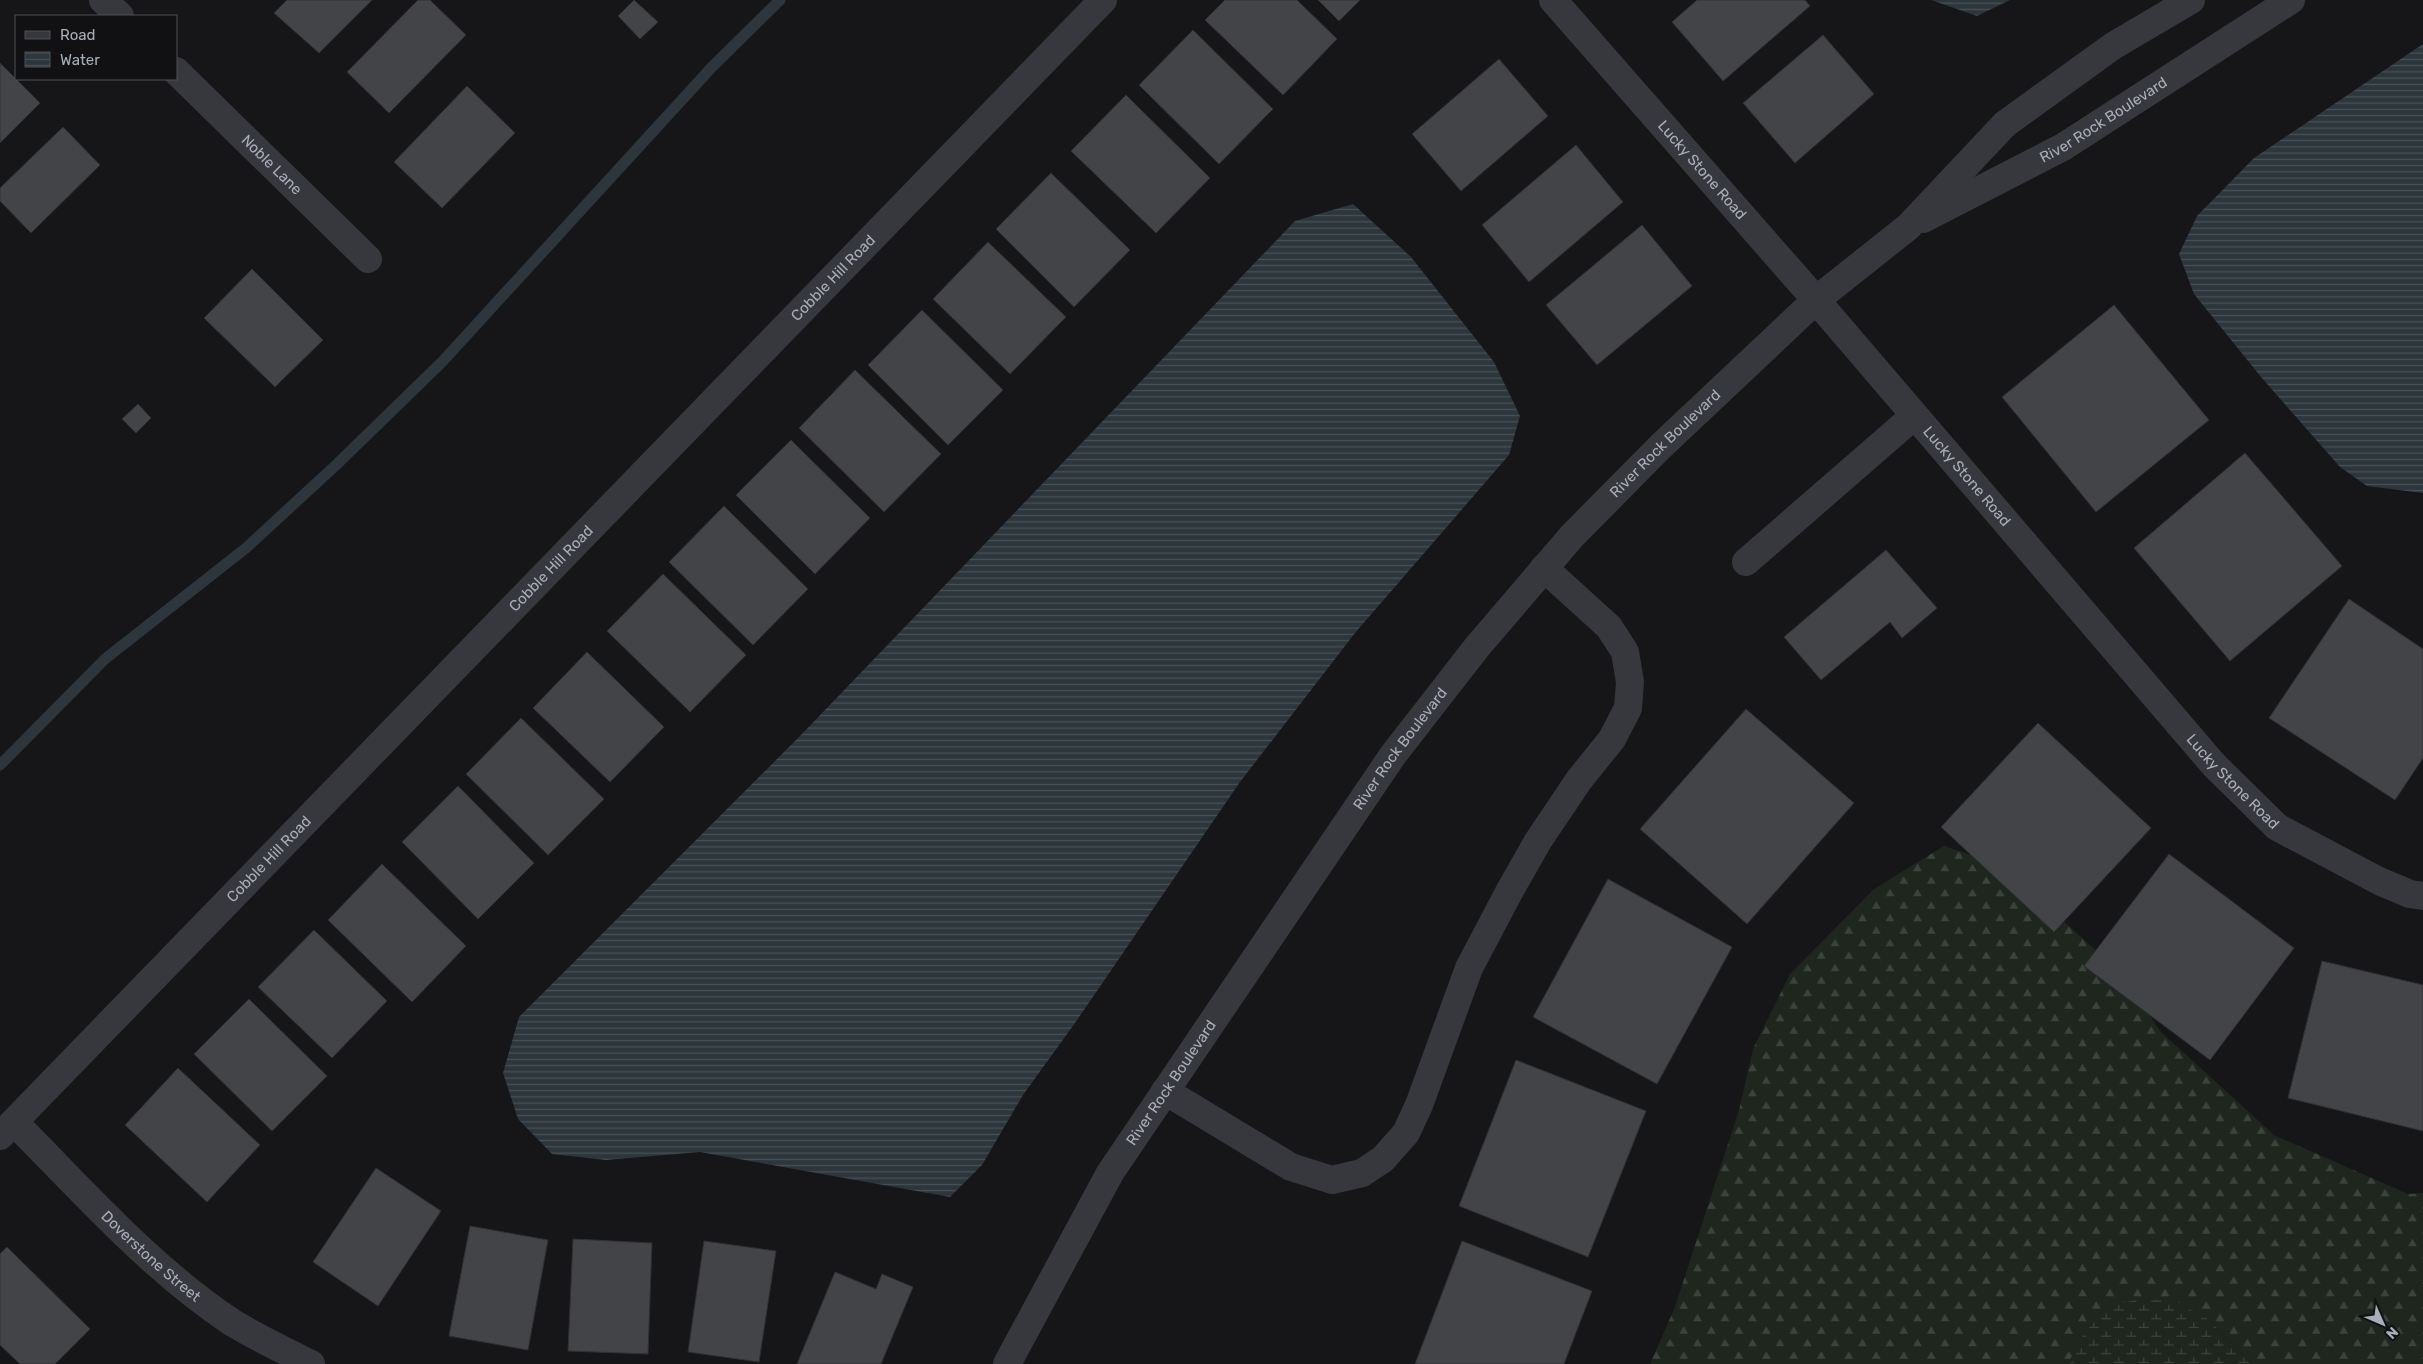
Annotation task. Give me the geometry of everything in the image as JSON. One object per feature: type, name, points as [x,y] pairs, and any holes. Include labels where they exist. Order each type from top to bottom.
[{"type":"street","points":[[103,0],[119,15]]},
{"type":"street","name":"Cobble Hill Road","points":[[7,1129],[1103,0]]},
{"type":"street","name":"Lucky Stone Road","points":[[1553,0],[1816,300],[2214,765],[2277,827],[2371,877],[2410,894],[2423,896]]},
{"type":"street","name":"River Rock Boulevard","points":[[1007,1364],[1110,1173],[1165,1091],[1393,755],[1477,647],[1544,568],[1572,536],[1661,446],[1816,300],[1908,227],[2005,124],[2113,46],[2191,0]]},
{"type":"street","name":"River Rock Boulevard","points":[[1908,227],[2063,147],[2291,0]]},
{"type":"street","name":"Noble Lane","points":[[178,73],[368,259]]},
{"type":"street","points":[[1746,562],[1914,416]]},
{"type":"street","points":[[1165,1091],[1291,1167],[1332,1180],[1362,1173],[1383,1159],[1406,1133],[1419,1105],[1469,968],[1504,900],[1538,841],[1579,780],[1612,739],[1628,708],[1630,682],[1625,652],[1609,627],[1544,568]]},
{"type":"street","name":"Doverstone Street","points":[[7,1129],[192,1292],[234,1323],[311,1364]]},
{"type":"green space","points":[[1944,846],[2001,865],[2119,971],[2161,1032],[2274,1135],[2408,1194],[2423,1193],[2423,1364],[2253,1364],[2205,1317],[2177,1302],[2108,1308],[2071,1358],[2071,1364],[1650,1364],[1675,1307],[1739,1110],[1753,1049],[1790,974],[1874,889]]},
{"type":"green space","points":[[2143,1298],[2177,1302],[2205,1317],[2253,1364],[2071,1364],[2079,1342],[2103,1312],[2116,1305]]},
{"type":"water","points":[[1931,0],[2010,0],[1977,16]]},
{"type":"water","points":[[2423,44],[2423,493],[2367,486],[2340,467],[2261,377],[2194,294],[2179,254],[2197,216],[2254,158]]},
{"type":"water","points":[[1353,204],[1411,257],[1494,362],[1520,416],[1509,455],[1355,633],[1240,782],[1075,1023],[1023,1095],[982,1165],[950,1197],[700,1152],[606,1160],[552,1154],[518,1119],[503,1073],[519,1017],[799,737],[1295,221]]},
{"type":"building","points":[[287,0],[372,0],[319,53],[274,13]]},
{"type":"building","points":[[418,0],[430,0],[466,35],[389,113],[347,72]]},
{"type":"building","points":[[634,0],[658,22],[640,39],[618,16]]},
{"type":"building","points":[[1225,0],[1297,0],[1337,39],[1283,95],[1205,20]]},
{"type":"building","points":[[1318,0],[1360,0],[1339,21]]},
{"type":"building","points":[[1697,0],[1805,0],[1810,6],[1723,81],[1672,22]]},
{"type":"building","points":[[1193,30],[1273,109],[1219,164],[1139,85]]},
{"type":"building","points":[[1823,35],[1874,94],[1795,163],[1743,103]]},
{"type":"building","points":[[1499,59],[1548,116],[1461,191],[1412,134]]},
{"type":"building","points":[[0,63],[40,103],[0,143]]},
{"type":"building","points":[[467,86],[515,133],[442,208],[394,162]]},
{"type":"building","points":[[1126,95],[1210,178],[1156,233],[1071,151]]},
{"type":"building","points":[[63,127],[100,165],[31,233],[0,201],[0,188]]},
{"type":"building","points":[[1576,145],[1623,202],[1529,282],[1482,225]]},
{"type":"building","points":[[1051,173],[1130,250],[1074,307],[996,229]]},
{"type":"building","points":[[1642,225],[1692,286],[1597,365],[1546,305]]},
{"type":"building","points":[[988,242],[1066,317],[1010,374],[933,299]]},
{"type":"building","points":[[252,269],[323,340],[275,387],[204,318]]},
{"type":"building","points":[[2114,305],[2209,420],[2096,512],[2002,397]]},
{"type":"building","points":[[922,310],[1003,390],[948,445],[868,365]]},
{"type":"building","points":[[855,370],[941,454],[884,512],[799,428]]},
{"type":"building","points":[[138,404],[151,418],[136,433],[122,419]]},
{"type":"building","points":[[791,440],[870,518],[815,574],[736,495]]},
{"type":"building","points":[[2245,453],[2342,566],[2230,661],[2134,548]]},
{"type":"building","points":[[724,506],[808,589],[753,645],[669,562]]},
{"type":"building","points":[[1886,550],[1937,608],[1902,638],[1890,622],[1821,680],[1784,637]]},
{"type":"building","points":[[663,574],[746,655],[690,712],[607,631]]},
{"type":"building","points":[[2349,599],[2423,649],[2423,758],[2395,800],[2269,718]]},
{"type":"building","points":[[587,652],[664,727],[610,782],[533,708]]},
{"type":"building","points":[[1746,709],[1854,803],[1747,924],[1640,829]]},
{"type":"building","points":[[521,718],[604,799],[548,855],[466,774]]},
{"type":"building","points":[[2038,723],[2151,828],[2054,932],[1941,827]]},
{"type":"building","points":[[458,786],[534,863],[478,919],[402,842]]},
{"type":"building","points":[[2169,854],[2294,948],[2210,1060],[2084,966]]},
{"type":"building","points":[[382,864],[466,946],[412,1002],[328,920]]},
{"type":"building","points":[[1608,879],[1732,947],[1657,1084],[1533,1017]]},
{"type":"building","points":[[314,930],[387,1001],[332,1058],[258,987]]},
{"type":"building","points":[[2322,961],[2423,985],[2423,1131],[2288,1098]]},
{"type":"building","points":[[249,999],[327,1076],[272,1131],[194,1054]]},
{"type":"building","points":[[1516,1060],[1646,1111],[1588,1257],[1459,1206]]},
{"type":"building","points":[[178,1068],[260,1145],[207,1202],[125,1125]]},
{"type":"building","points":[[376,1168],[441,1211],[378,1306],[313,1262]]},
{"type":"building","points":[[470,1226],[548,1240],[528,1350],[449,1336]]},
{"type":"building","points":[[573,1239],[652,1243],[648,1354],[568,1351]]},
{"type":"building","points":[[704,1241],[776,1251],[759,1362],[688,1352]]},
{"type":"building","points":[[1462,1241],[1592,1291],[1564,1364],[1415,1364]]},
{"type":"building","points":[[7,1247],[90,1329],[55,1364],[20,1364],[0,1345],[0,1254]]},
{"type":"building","points":[[835,1272],[876,1289],[882,1274],[913,1287],[881,1364],[797,1364]]},
{"type":"waterway","points":[[0,765],[105,659],[246,548],[335,466],[442,362],[712,67],[780,0]]}]
